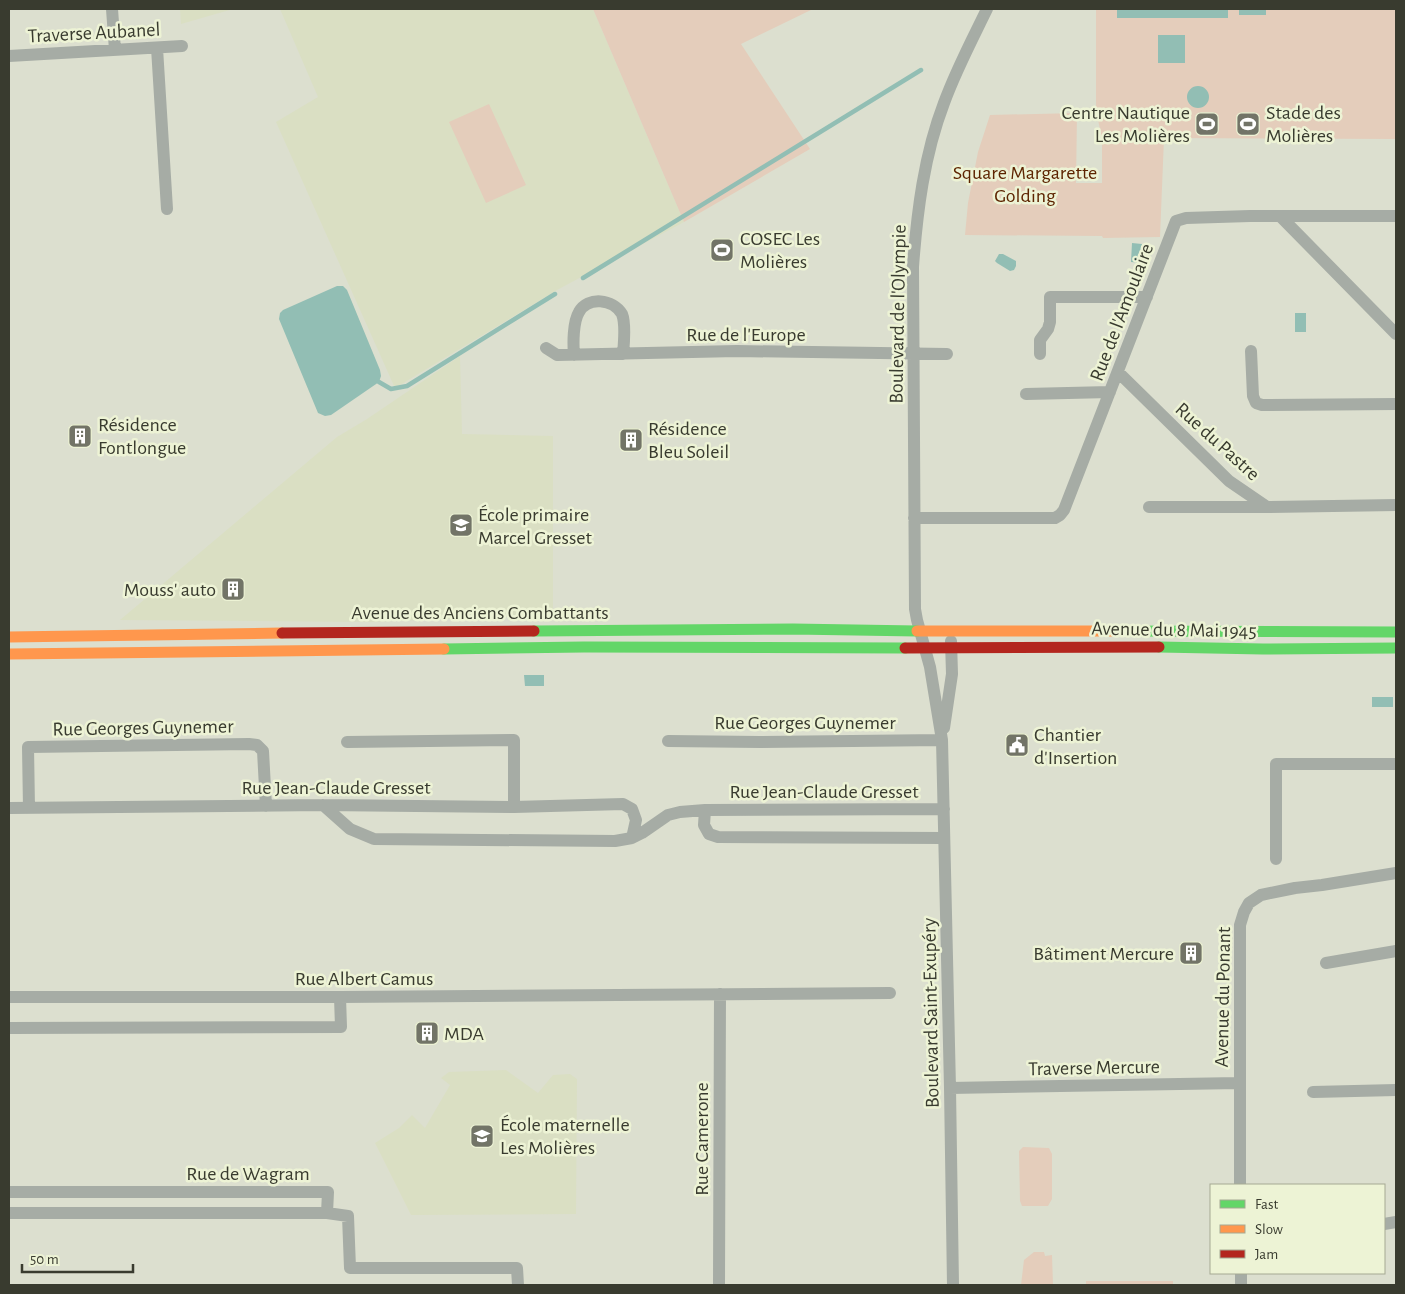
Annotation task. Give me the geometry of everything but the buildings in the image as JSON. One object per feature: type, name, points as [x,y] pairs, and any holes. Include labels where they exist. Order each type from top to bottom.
[{"type":"main road","name":"Avenue des Anciens Combattants","points":[[9,637],[347,632],[783,629],[951,632]]},
{"type":"main road","name":"Avenue du 8 Mai 1945","points":[[951,632],[1396,632]]},
{"type":"main road","name":"Avenue des Anciens Combattants","points":[[9,654],[584,646],[951,648]]},
{"type":"main road","name":"Avenue du 8 Mai 1945","points":[[951,648],[1138,646],[1263,649],[1396,648]]},
{"type":"street","points":[[112,9],[115,50]]},
{"type":"street","name":"Boulevard de l'Olympie","points":[[920,631],[915,609],[914,518],[913,267],[916,225],[934,131],[944,102],[987,9]]},
{"type":"street","name":"Traverse Aubanel","points":[[9,56],[182,46]]},
{"type":"street","points":[[157,48],[167,210]]},
{"type":"street","name":"Rue de l'Amoulaire","points":[[914,518],[1055,518],[1060,515],[1064,510],[1176,221],[1186,218],[1250,216],[1396,216]]},
{"type":"street","points":[[1281,217],[1396,334]]},
{"type":"street","points":[[1040,354],[1040,340],[1048,329],[1050,322],[1050,297],[1147,297]]},
{"type":"street","points":[[574,355],[576,321],[579,312],[584,306],[600,301],[609,303],[622,315],[624,322],[623,354]]},
{"type":"street","name":"Rue de l'Europe","points":[[546,348],[558,355],[737,352],[947,354]]},
{"type":"street","points":[[1251,351],[1253,396],[1256,402],[1262,405],[1396,404]]},
{"type":"street","name":"Rue du Pastre","points":[[1118,372],[1228,481],[1266,507],[1396,505]]},
{"type":"street","points":[[1026,394],[1110,392]]},
{"type":"street","points":[[1150,507],[1266,507]]},
{"type":"street","name":"Boulevard Saint-Exupéry","points":[[920,631],[930,667],[942,740],[953,1285]]},
{"type":"street","name":"Boulevard Saint-Exupéry","points":[[942,740],[951,682],[951,632]]},
{"type":"street","points":[[347,742],[514,740],[514,807]]},
{"type":"street","name":"Rue Georges Guynemer","points":[[668,741],[942,740]]},
{"type":"street","name":"Rue Georges Guynemer","points":[[29,808],[28,746],[239,744],[257,745],[263,751],[266,806]]},
{"type":"street","points":[[1276,858],[1276,764],[1396,764]]},
{"type":"street","name":"Rue Jean-Claude Gresset","points":[[9,808],[323,805],[514,807],[623,804],[632,809],[636,820],[632,838]]},
{"type":"street","points":[[323,805],[350,829],[374,839],[615,841],[632,838]]},
{"type":"street","points":[[350,829],[350,820],[353,812],[361,806]]},
{"type":"street","name":"Rue Jean-Claude Gresset","points":[[632,838],[668,815],[680,812],[705,810],[944,809]]},
{"type":"street","points":[[705,810],[704,825],[709,834],[718,838],[944,838]]},
{"type":"street","name":"Avenue du Ponant","points":[[1240,1184],[1240,925],[1244,912],[1249,903],[1261,895],[1269,893],[1396,874]]},
{"type":"street","points":[[1326,962],[1396,951]]},
{"type":"street","name":"Rue Albert Camus","points":[[9,997],[340,997],[890,993]]},
{"type":"street","name":"Rue Camerone","points":[[719,1285],[720,994]]},
{"type":"street","points":[[9,1028],[340,1027],[340,997]]},
{"type":"street","name":"Traverse Mercure","points":[[950,1088],[1239,1084]]},
{"type":"street","points":[[1313,1092],[1396,1090]]},
{"type":"street","name":"Rue de Wagram","points":[[9,1192],[328,1192],[327,1213],[9,1213]]},
{"type":"street","points":[[327,1213],[348,1216],[350,1268],[518,1268],[518,1285]]},
{"type":"shaded area","points":[[180,9],[233,9],[181,24]]},
{"type":"shaded area","points":[[280,9],[593,9],[684,222],[557,290],[395,388],[276,122],[318,97]]},
{"type":"shaded area","points":[[460,356],[462,434],[553,436],[553,615],[370,622],[120,620],[337,437]]},
{"type":"shaded area","name":"École maternelle Les Molières","points":[[506,1070],[538,1093],[553,1075],[570,1074],[577,1079],[576,1214],[411,1215],[375,1143],[399,1128],[412,1115],[425,1128],[450,1085],[441,1078],[449,1072]]},
{"type":"green space","points":[[593,9],[813,9],[741,44],[810,149],[684,222]]},
{"type":"green space","name":"Stade des Molières","points":[[1096,9],[1396,9],[1396,139],[1164,138],[1160,237],[1103,238],[1102,236],[965,235],[968,203],[978,152],[990,115],[1077,113],[1076,183],[1102,183],[1102,139],[1096,110]]},
{"type":"green space","points":[[489,104],[526,185],[486,203],[449,122]]},
{"type":"green space","points":[[1023,1147],[1049,1148],[1052,1154],[1052,1199],[1048,1206],[1022,1206],[1020,1201],[1019,1151]]},
{"type":"green space","points":[[1034,1252],[1044,1252],[1045,1256],[1052,1255],[1053,1285],[1021,1285],[1024,1260]]},
{"type":"green space","points":[[1086,1281],[1173,1281],[1173,1285],[1086,1285]]},
{"type":"water","points":[[1117,9],[1228,9],[1228,18],[1117,18]]},
{"type":"water","points":[[1239,9],[1266,9],[1266,15],[1239,15]]},
{"type":"water","points":[[1158,35],[1185,35],[1185,63],[1158,63]]},
{"type":"water","points":[[1198,86],[1206,89],[1209,97],[1206,105],[1198,108],[1190,105],[1187,97],[1190,89]]},
{"type":"water","points":[[1132,243],[1142,244],[1141,263],[1131,262]]},
{"type":"water","points":[[999,254],[1003,254],[1016,261],[1014,270],[1010,271],[995,261]]},
{"type":"water","points":[[337,286],[343,286],[347,290],[381,376],[379,382],[331,415],[325,416],[318,413],[279,319],[280,313],[283,310]]},
{"type":"water","points":[[1295,313],[1306,313],[1306,332],[1295,332]]},
{"type":"water","points":[[524,675],[544,675],[544,686],[525,686]]},
{"type":"water","points":[[1372,697],[1393,697],[1393,707],[1372,707]]},
{"type":"waterway","points":[[583,278],[921,70]]},
{"type":"waterway","points":[[379,382],[391,389],[407,386],[555,294]]},
{"type":"traffic: fast","points":[[534,631],[793,629],[917,631]]},
{"type":"traffic: fast","points":[[1115,631],[1396,632]]},
{"type":"traffic: fast","points":[[444,649],[584,647],[905,648]]},
{"type":"traffic: fast","points":[[1159,647],[1263,649],[1396,648]]},
{"type":"traffic: slow","points":[[917,631],[1115,631]]},
{"type":"traffic: slow","points":[[9,637],[282,633]]},
{"type":"traffic: slow","points":[[9,654],[444,649]]},
{"type":"traffic: jam","points":[[282,633],[534,631]]},
{"type":"traffic: jam","points":[[905,648],[1159,647]]},
{"type":"place","name":"Centre Nautique Les Molières","points":[[1207,124]]},
{"type":"place","name":"Stade des Molières","points":[[1248,124]]},
{"type":"place","name":"COSEC Les Molières","points":[[722,250]]},
{"type":"place","name":"Résidence Fontlongue","points":[[80,436]]},
{"type":"place","name":"Résidence Bleu Soleil","points":[[631,440]]},
{"type":"place","name":"École primaire Marcel Gresset","points":[[461,525]]},
{"type":"place","name":"Mouss' auto","points":[[233,589]]},
{"type":"place","name":"Chantier d'Insertion","points":[[1017,745]]},
{"type":"place","name":"Bâtiment Mercure","points":[[1191,953]]},
{"type":"place","name":"MDA","points":[[427,1033]]},
{"type":"place","name":"École maternelle Les Molières","points":[[482,1136]]},
{"type":"park label","name":"Square Margarette Golding","points":[[1025,184]]}]
